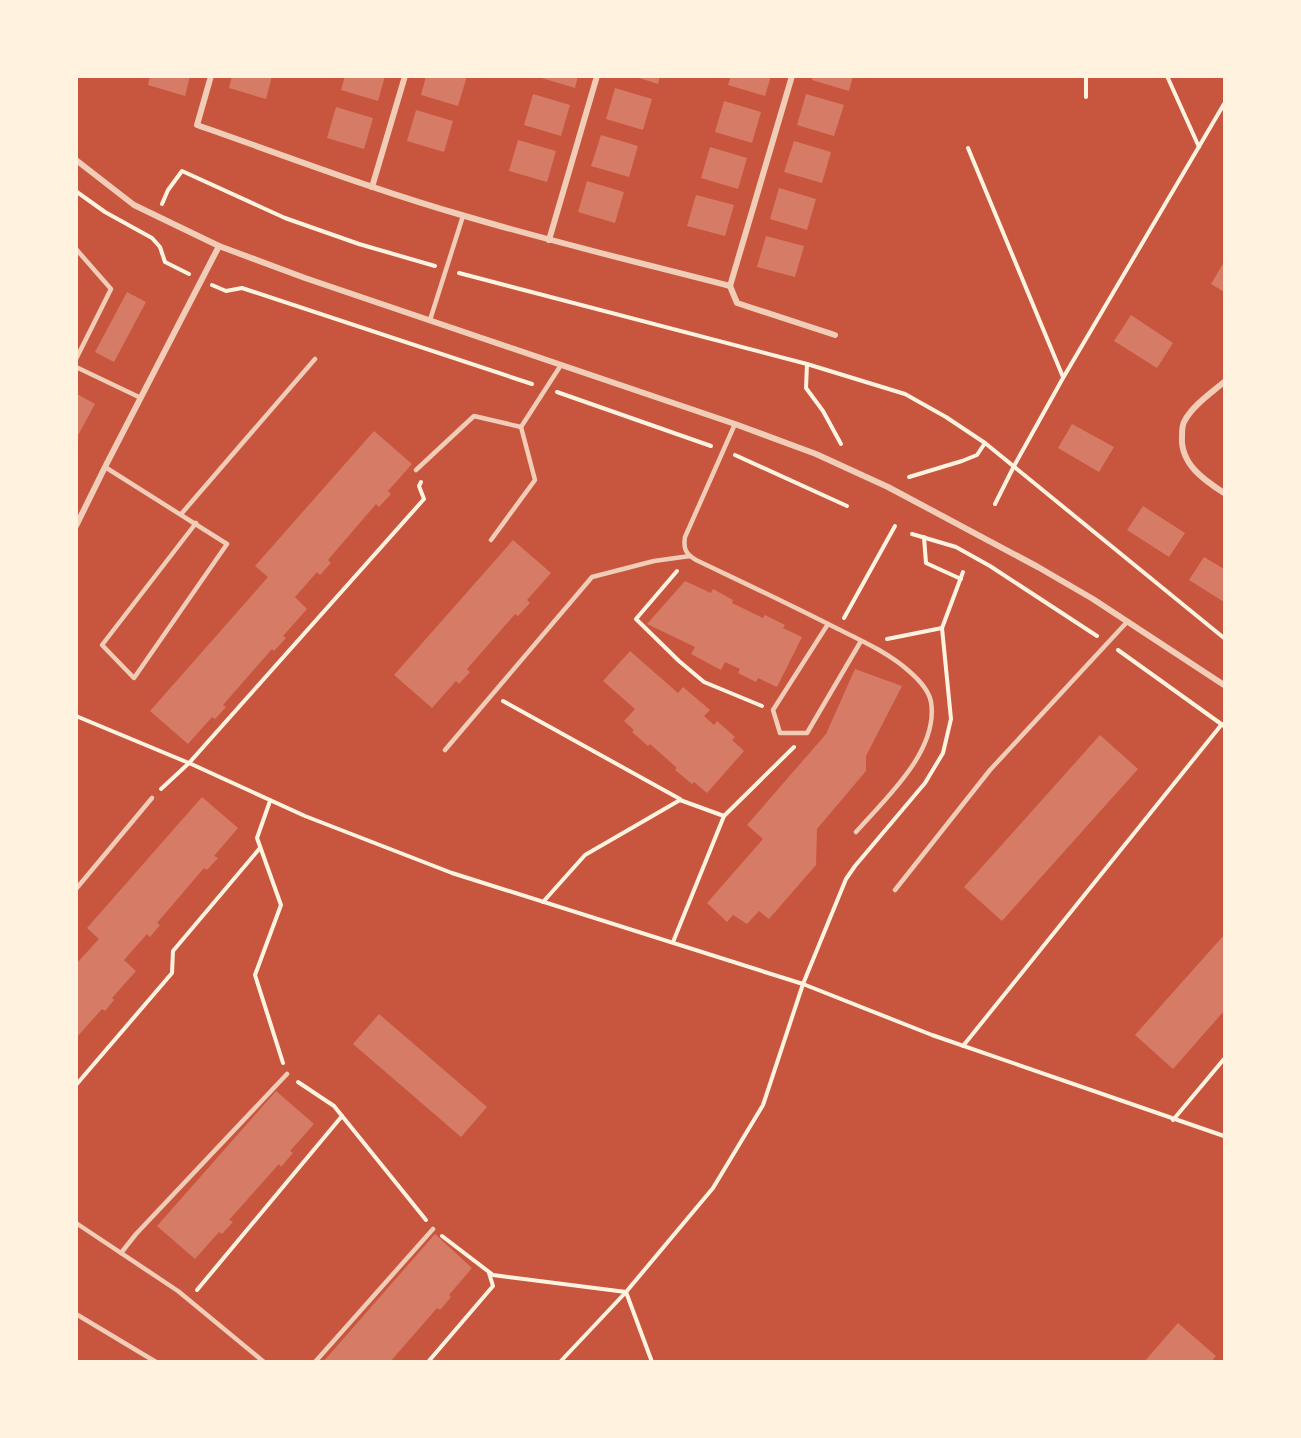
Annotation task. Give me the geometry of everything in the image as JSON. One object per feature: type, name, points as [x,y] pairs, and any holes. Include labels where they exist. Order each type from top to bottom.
[{"type":"street","points":[[211,76],[197,125],[372,187],[463,216],[730,286]]},
{"type":"street","points":[[372,187],[405,76]]},
{"type":"street","points":[[549,240],[597,76]]},
{"type":"street","points":[[792,76],[730,286],[737,303],[835,335]]},
{"type":"street","points":[[76,160],[134,205],[219,246],[305,278],[735,424],[816,454],[888,487],[1038,567],[1224,685]]},
{"type":"street","points":[[76,526],[219,246]]},
{"type":"street","points":[[1224,382],[1190,413],[1183,423],[1181,443],[1194,470],[1224,493]]},
{"type":"lane","points":[[430,320],[463,216]]},
{"type":"lane","points":[[76,249],[111,289],[76,359]]},
{"type":"lane","points":[[182,513],[315,359]]},
{"type":"lane","points":[[491,540],[535,480],[521,427],[544,388],[561,365]]},
{"type":"lane","points":[[76,367],[141,398]]},
{"type":"lane","points":[[416,470],[474,416],[521,427]]},
{"type":"lane","points":[[690,556],[684,545],[685,537],[735,424]]},
{"type":"lane","points":[[105,467],[182,513],[227,544],[134,678],[102,645],[196,523]]},
{"type":"lane","points":[[445,750],[592,577],[654,561],[690,556],[861,640],[909,671],[923,686],[931,700],[931,717],[919,756],[905,776],[856,832]]},
{"type":"lane","points":[[895,890],[990,770],[1127,622]]},
{"type":"lane","points":[[828,624],[773,710],[780,733],[807,734],[861,640]]},
{"type":"lane","points":[[76,889],[152,798]]},
{"type":"lane","points":[[121,1253],[136,1234],[287,1074]]},
{"type":"lane","points":[[76,1223],[189,1300],[264,1362]]},
{"type":"lane","points":[[315,1362],[434,1229]]},
{"type":"lane","points":[[76,1314],[156,1362]]},
{"type":"path","points":[[1086,76],[1086,97]]},
{"type":"path","points":[[1167,76],[1199,148]]},
{"type":"path","points":[[995,504],[1064,378],[1224,104]]},
{"type":"path","points":[[968,148],[1064,378]]},
{"type":"path","points":[[157,216],[168,190],[182,171],[285,218],[359,244],[446,270],[807,364],[905,394],[986,443],[1224,638]]},
{"type":"path","points":[[76,192],[105,212],[152,238],[160,247],[165,262],[226,291],[242,288],[544,388],[723,450],[847,506]]},
{"type":"path","points":[[807,364],[806,388],[823,411],[841,444]]},
{"type":"path","points":[[909,477],[977,455],[986,443]]},
{"type":"path","points":[[152,798],[189,763],[424,499],[419,486],[423,478]]},
{"type":"path","points":[[838,629],[895,526]]},
{"type":"path","points":[[912,534],[956,547],[990,566],[1107,642],[1223,725],[963,1046]]},
{"type":"path","points":[[924,537],[926,563],[961,579]]},
{"type":"path","points":[[690,556],[636,619],[704,682],[773,710]]},
{"type":"path","points":[[868,644],[942,628]]},
{"type":"path","points":[[492,695],[680,800],[724,816]]},
{"type":"path","points":[[76,716],[189,763],[305,816],[452,873],[803,984],[963,1046],[1224,1136]]},
{"type":"path","points":[[673,942],[724,816],[807,734]]},
{"type":"path","points":[[543,902],[585,855],[680,800]]},
{"type":"path","points":[[270,801],[257,838],[281,905],[255,975],[287,1074],[334,1106],[434,1229],[493,1275],[626,1293]]},
{"type":"path","points":[[76,1085],[172,973],[173,951],[261,847]]},
{"type":"path","points":[[560,1362],[626,1293],[713,1188],[763,1105],[803,984]]},
{"type":"path","points":[[1173,1120],[1224,1059]]},
{"type":"path","points":[[189,1300],[343,1116]]},
{"type":"path","points":[[428,1362],[493,1286],[489,1272]]},
{"type":"path","points":[[626,1293],[652,1362]]},
{"type":"building","points":[[150,76],[190,76],[185,96],[148,85]]},
{"type":"building","points":[[232,76],[272,76],[266,99],[229,88]]},
{"type":"building","points":[[345,76],[385,76],[378,101],[341,90]]},
{"type":"building","points":[[426,76],[467,76],[458,106],[421,95]]},
{"type":"building","points":[[535,76],[578,76],[575,88]]},
{"type":"building","points":[[633,76],[660,76],[658,84]]},
{"type":"building","points":[[731,76],[771,76],[765,96],[728,85]]},
{"type":"building","points":[[813,76],[853,76],[849,91],[812,80]]},
{"type":"building","points":[[615,88],[652,99],[643,130],[606,119]]},
{"type":"building","points":[[533,94],[570,105],[561,136],[524,125]]},
{"type":"building","points":[[806,94],[844,105],[834,136],[797,125]]},
{"type":"building","points":[[724,101],[761,112],[752,143],[715,132]]},
{"type":"building","points":[[336,107],[373,118],[364,149],[327,138]]},
{"type":"building","points":[[416,110],[453,121],[444,152],[407,141]]},
{"type":"building","points":[[601,135],[638,146],[629,177],[591,166]]},
{"type":"building","points":[[518,140],[556,151],[547,182],[509,171]]},
{"type":"building","points":[[794,141],[831,152],[822,183],[784,172]]},
{"type":"building","points":[[710,147],[747,158],[738,189],[701,178]]},
{"type":"building","points":[[587,181],[624,192],[615,223],[578,212]]},
{"type":"building","points":[[779,188],[816,199],[807,230],[770,219]]},
{"type":"building","points":[[696,195],[734,205],[725,236],[687,226]]},
{"type":"building","points":[[766,236],[804,246],[795,277],[757,267]]},
{"type":"building","points":[[1224,262],[1224,292],[1211,284]]},
{"type":"building","points":[[127,292],[146,302],[114,362],[95,352]]},
{"type":"building","points":[[1131,315],[1173,343],[1157,368],[1114,341]]},
{"type":"building","points":[[77,394],[95,404],[76,439],[76,396]]},
{"type":"building","points":[[1072,424],[1114,447],[1099,472],[1058,448]]},
{"type":"building","points":[[374,431],[412,464],[388,491],[391,494],[379,507],[376,504],[328,560],[331,563],[320,575],[317,572],[295,597],[307,609],[283,636],[286,638],[274,651],[272,649],[223,705],[226,707],[215,719],[212,717],[188,744],[150,711],[268,577],[255,566]]},
{"type":"building","points":[[1143,506],[1185,533],[1169,557],[1127,530]]},
{"type":"building","points":[[513,540],[551,573],[527,600],[530,603],[518,616],[515,614],[467,669],[470,672],[459,684],[456,681],[432,708],[394,675]]},
{"type":"building","points":[[1204,557],[1224,569],[1224,602],[1189,580]]},
{"type":"building","points":[[685,581],[711,593],[713,589],[733,600],[732,603],[763,618],[765,615],[785,625],[783,628],[802,637],[777,687],[758,678],[756,682],[738,673],[740,669],[725,662],[721,670],[691,654],[695,647],[647,624]]},
{"type":"building","points":[[630,651],[678,693],[683,687],[710,710],[704,716],[714,725],[717,721],[735,737],[732,740],[744,751],[707,793],[675,770],[677,768],[650,744],[648,746],[632,732],[634,730],[624,721],[635,709],[603,681]]},
{"type":"building","points":[[855,669],[902,686],[866,756],[866,771],[817,829],[816,865],[769,919],[759,911],[747,924],[733,915],[727,922],[707,903],[763,839],[747,825],[826,734]]},
{"type":"building","points":[[1100,735],[1138,769],[1002,921],[964,887]]},
{"type":"building","points":[[202,797],[238,828],[214,856],[218,858],[207,870],[204,868],[157,923],[160,925],[150,937],[147,934],[124,960],[136,971],[112,998],[114,1000],[105,1011],[102,1009],[76,1038],[76,964],[99,939],[87,928]]},
{"type":"building","points":[[1224,935],[1224,1011],[1173,1069],[1135,1035]]},
{"type":"building","points":[[379,1014],[487,1107],[461,1137],[353,1044]]},
{"type":"building","points":[[276,1091],[314,1124],[290,1151],[293,1153],[281,1167],[279,1164],[229,1220],[233,1222],[222,1234],[219,1232],[195,1259],[157,1226]]},
{"type":"building","points":[[435,1234],[472,1268],[449,1295],[451,1297],[440,1310],[437,1308],[390,1362],[323,1362]]},
{"type":"building","points":[[1178,1323],[1216,1356],[1211,1362],[1144,1362]]}]
